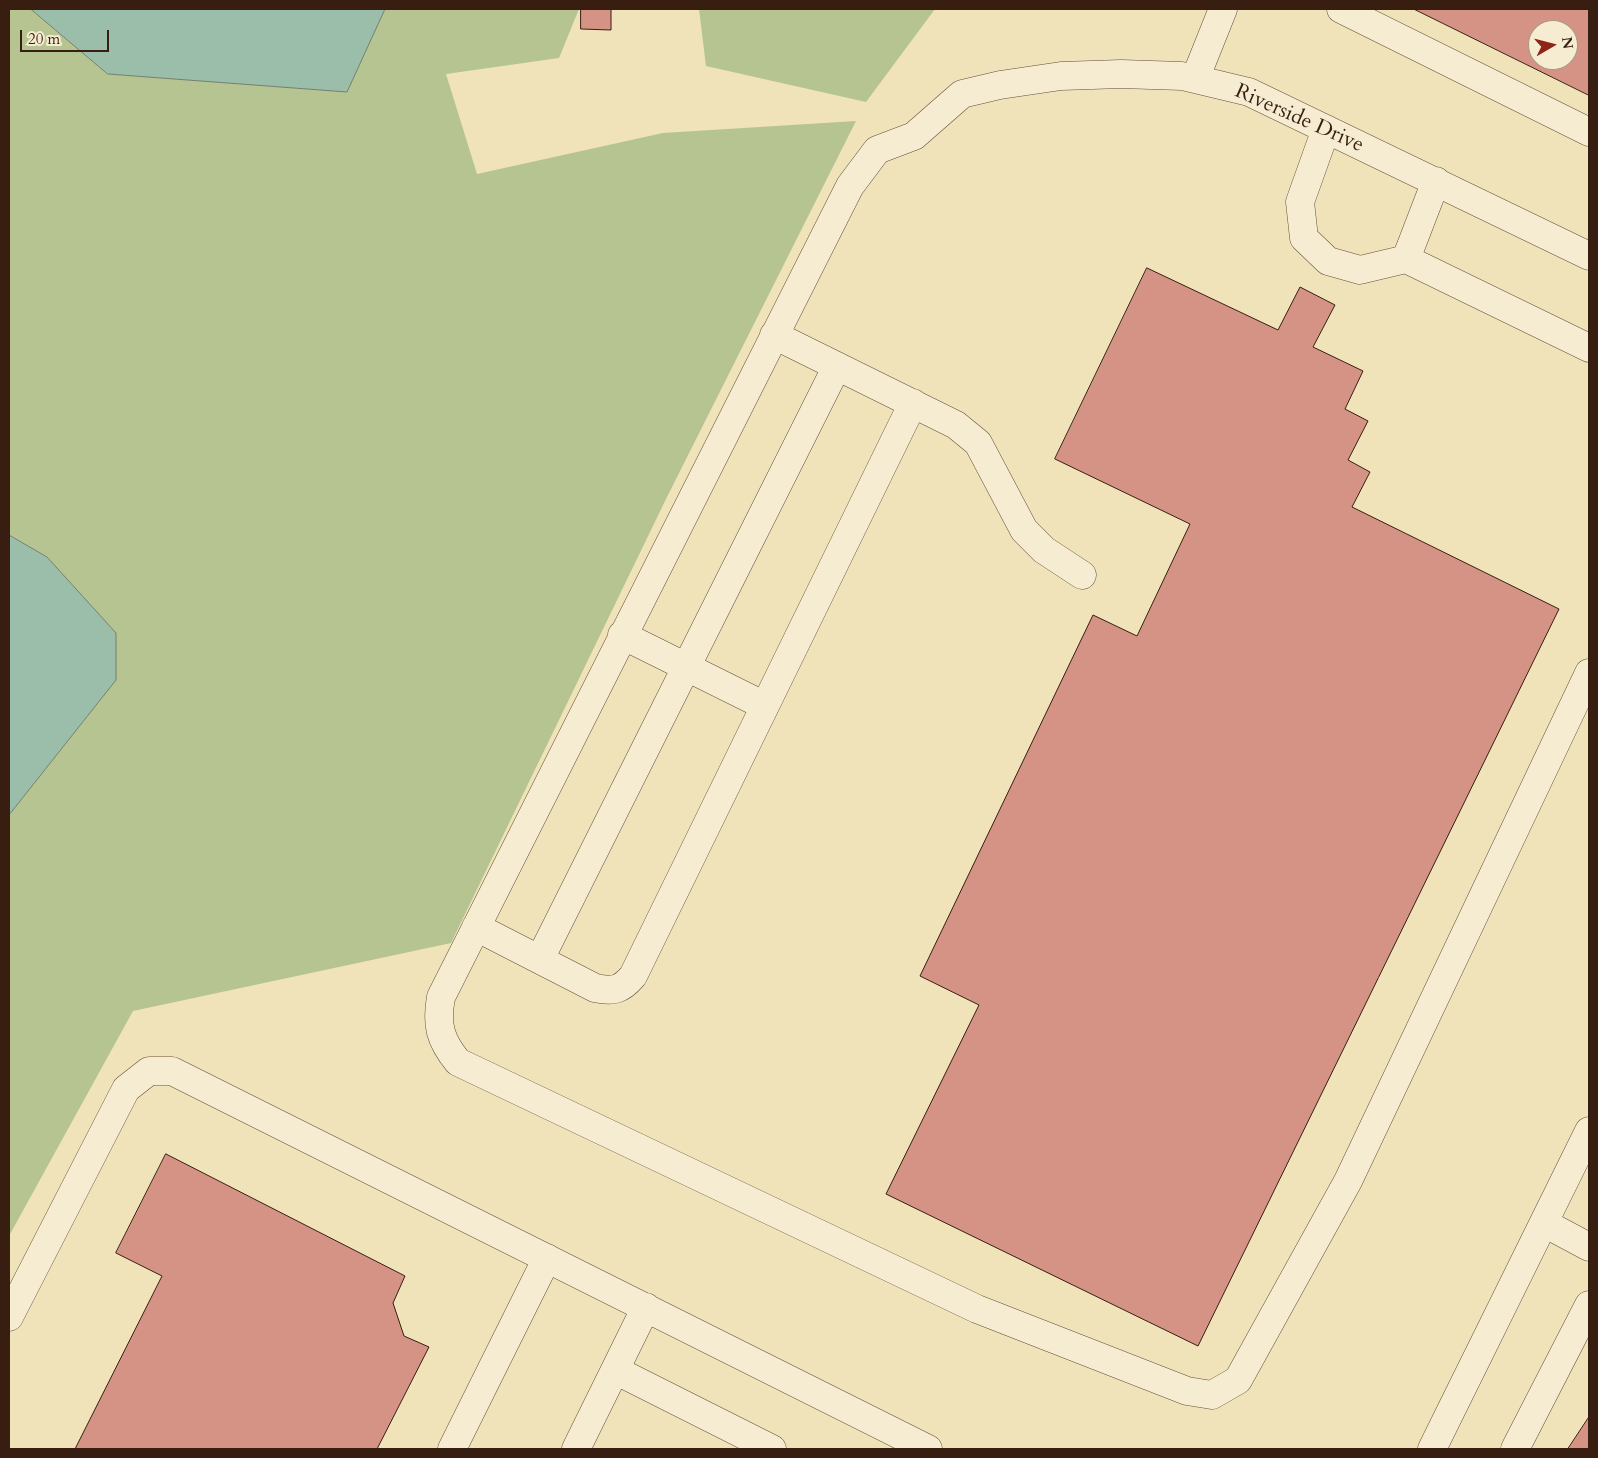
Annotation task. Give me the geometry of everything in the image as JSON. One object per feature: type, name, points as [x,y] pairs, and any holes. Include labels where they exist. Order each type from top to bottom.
[{"type":"street","points":[[1195,79],[1224,9]]},
{"type":"street","points":[[1341,9],[1589,132]]},
{"type":"street","name":"Riverside Drive","points":[[774,336],[850,186],[877,150],[914,136],[962,94],[1000,85],[1060,76],[1121,74],[1182,76],[1249,92],[1589,256]]},
{"type":"street","points":[[1326,129],[1300,202],[1304,238],[1328,261],[1360,270],[1406,259],[1589,348]]},
{"type":"street","points":[[1406,259],[1436,182]]},
{"type":"street","points":[[1082,575],[1044,550],[1024,530],[978,442],[956,425],[774,336],[441,996],[438,1018],[446,1046],[458,1062],[977,1309],[1187,1391],[1212,1395],[1238,1380],[1348,1181],[1589,673]]},
{"type":"street","points":[[540,959],[837,366]]},
{"type":"street","points":[[476,926],[596,988],[608,991],[624,986],[633,976],[913,403]]},
{"type":"street","points":[[622,635],[765,706]]},
{"type":"street","points":[[9,1317],[126,1088],[149,1071],[172,1071],[928,1449]]},
{"type":"street","points":[[1432,1449],[1589,1132]]},
{"type":"street","points":[[1544,1223],[1589,1246]]},
{"type":"street","points":[[452,1449],[547,1258]]},
{"type":"street","points":[[1515,1449],[1589,1305]]},
{"type":"street","points":[[576,1449],[646,1307]]},
{"type":"street","points":[[615,1370],[772,1449]]},
{"type":"shaded area","points":[[9,9],[31,9],[108,74],[347,92],[385,9],[579,9],[559,58],[446,74],[477,174],[663,133],[856,121],[666,499],[451,943],[133,1011],[9,1236],[9,815],[116,680],[116,633],[47,557],[9,535]]},
{"type":"shaded area","points":[[31,9],[385,9],[347,92],[108,74]]},
{"type":"shaded area","points":[[699,9],[935,9],[866,102],[706,66]]},
{"type":"shaded area","points":[[9,535],[47,557],[116,633],[116,680],[9,815]]},
{"type":"building","points":[[581,9],[611,9],[611,30],[581,29]]},
{"type":"building","points":[[1414,9],[1589,9],[1589,95],[1538,70],[1578,70],[1578,20],[1528,20],[1528,65]]},
{"type":"building","points":[[1147,268],[1278,330],[1300,287],[1335,305],[1313,347],[1363,371],[1345,409],[1368,421],[1348,460],[1370,472],[1352,507],[1559,609],[1198,1346],[886,1194],[979,1005],[920,976],[1093,615],[1137,636],[1190,524],[1055,459]]},
{"type":"building","points":[[166,1154],[405,1276],[393,1303],[404,1336],[429,1347],[377,1449],[75,1449],[162,1276],[116,1253]]},
{"type":"building","points":[[1589,1417],[1589,1449],[1568,1449]]}]
